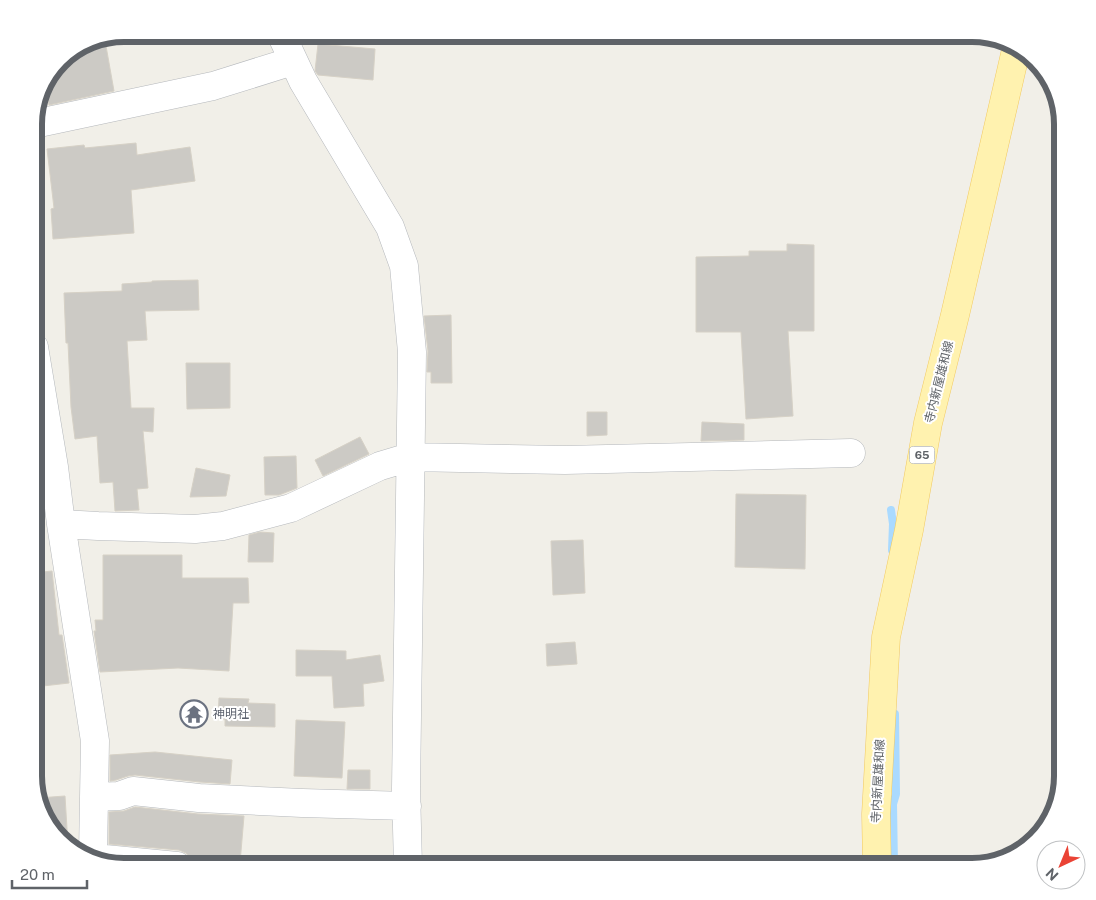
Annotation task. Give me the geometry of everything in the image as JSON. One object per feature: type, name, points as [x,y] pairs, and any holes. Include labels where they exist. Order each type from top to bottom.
[{"type":"main road","name":"寺内新屋雄和線","points":[[877,858],[876,814],[886,638],[909,530],[928,423],[1015,55]]},
{"type":"street","points":[[284,42],[303,81],[390,227],[404,266],[412,352],[406,789],[408,858]]},
{"type":"street","points":[[43,122],[213,86],[293,60]]},
{"type":"street","points":[[43,401],[95,741],[93,851]]},
{"type":"street","points":[[61,524],[195,529],[223,526],[291,508],[380,466],[410,456],[565,460],[851,453]]},
{"type":"street","points":[[94,797],[119,796],[133,791],[209,798],[407,806]]},
{"type":"building","points":[[318,44],[375,49],[373,80],[318,75],[315,71]]},
{"type":"building","points":[[106,46],[114,91],[49,105],[49,93],[56,79],[66,66],[79,56],[98,47]]},
{"type":"building","points":[[136,143],[137,155],[190,147],[195,181],[131,190],[134,233],[53,239],[51,209],[54,208],[47,149],[84,145],[85,148]]},
{"type":"building","points":[[787,244],[814,245],[814,331],[788,331],[793,416],[746,419],[741,332],[696,332],[696,257],[749,256],[749,251],[787,251]]},
{"type":"building","points":[[198,280],[199,310],[145,311],[147,340],[127,341],[131,408],[154,408],[153,432],[143,431],[148,488],[137,489],[139,510],[115,511],[113,482],[100,483],[97,436],[75,439],[71,407],[68,343],[66,343],[64,293],[122,291],[122,284]]},
{"type":"building","points":[[451,315],[452,383],[431,383],[431,372],[427,372],[428,351],[424,316]]},
{"type":"building","points":[[186,363],[230,363],[230,408],[187,409]]},
{"type":"building","points":[[587,412],[607,412],[607,435],[587,436]]},
{"type":"building","points":[[702,422],[744,424],[744,440],[701,441]]},
{"type":"building","points":[[360,437],[369,454],[323,476],[315,460]]},
{"type":"building","points":[[296,456],[297,488],[279,495],[265,495],[264,457]]},
{"type":"building","points":[[196,468],[230,475],[226,496],[190,497]]},
{"type":"building","points":[[736,494],[806,495],[805,569],[735,567]]},
{"type":"building","points":[[260,532],[274,533],[273,562],[248,562],[249,535]]},
{"type":"building","points":[[583,540],[585,593],[553,595],[551,541]]},
{"type":"building","points":[[103,555],[182,555],[182,578],[248,578],[249,603],[233,603],[229,671],[178,668],[100,672],[94,631],[96,631],[95,620],[103,620]]},
{"type":"building","points":[[52,571],[59,635],[62,635],[69,683],[43,686],[43,572]]},
{"type":"building","points":[[575,642],[577,664],[547,666],[546,644]]},
{"type":"building","points":[[296,650],[346,651],[346,660],[380,655],[384,681],[363,684],[364,706],[334,708],[332,676],[296,676]]},
{"type":"building","points":[[219,698],[249,699],[248,703],[275,704],[275,727],[225,726],[225,719],[218,719]]},
{"type":"building","points":[[296,720],[345,722],[342,778],[294,776]]},
{"type":"building","points":[[155,752],[232,760],[230,784],[135,775],[110,781],[110,755]]},
{"type":"building","points":[[348,770],[370,770],[370,789],[347,789]]},
{"type":"building","points":[[65,796],[67,834],[59,826],[45,797]]},
{"type":"building","points":[[135,807],[198,814],[244,816],[240,858],[190,858],[186,853],[179,850],[109,844],[109,812],[124,811]]},
{"type":"waterway","points":[[891,510],[893,524],[892,550]]},
{"type":"waterway","points":[[894,858],[893,804],[896,794],[895,714]]},
{"type":"place","name":"神明社","points":[[194,714]]}]
